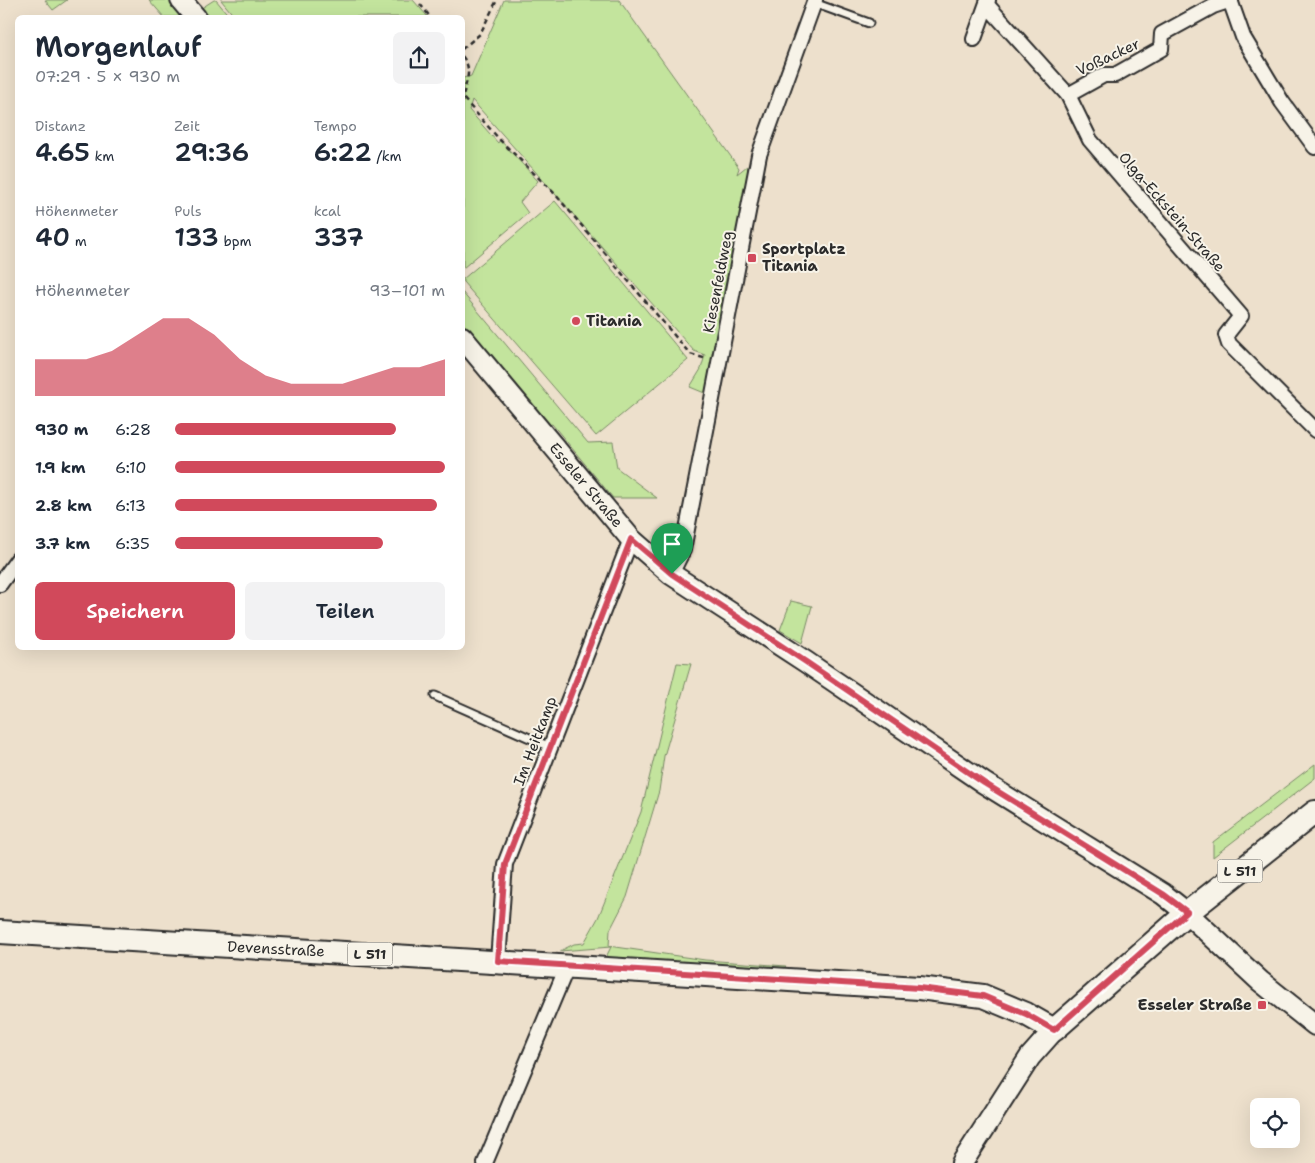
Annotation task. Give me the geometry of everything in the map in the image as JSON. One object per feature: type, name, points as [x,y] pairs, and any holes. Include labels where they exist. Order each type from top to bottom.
[{"type":"main road","points":[[181,0],[194,15]]},
{"type":"main road","name":"Esseler Straße","points":[[465,341],[631,539],[672,574],[984,783],[1163,894],[1187,912],[1260,981],[1315,1025]]},
{"type":"main road","name":"L 511","points":[[1054,1030],[1187,912],[1315,812]]},
{"type":"main road","name":"Devensstraße","points":[[0,932],[919,988],[983,996],[1026,1014],[1054,1030]]},
{"type":"main road","points":[[962,1163],[1030,1057],[1054,1030]]},
{"type":"street","name":"Voßacker","points":[[1068,95],[1104,74],[1115,75],[1161,49],[1162,34],[1213,6],[1230,0],[1243,37],[1282,102],[1315,147]]},
{"type":"street","name":"Kiesenfeldweg","points":[[672,574],[683,550],[759,155],[815,2]]},
{"type":"street","name":"Olga-Eckstein-Straße","points":[[974,39],[987,2],[1068,95],[1090,140],[1241,316],[1226,335],[1229,344],[1315,430]]},
{"type":"street","name":"Im Heitkamp","points":[[498,961],[505,864],[631,539]]},
{"type":"street","points":[[0,584],[15,563]]},
{"type":"street","points":[[485,1163],[567,967]]},
{"type":"lane","points":[[815,2],[869,23]]},
{"type":"lane","points":[[434,696],[550,747]]},
{"type":"path","points":[[465,46],[480,34],[497,0]]},
{"type":"path","points":[[420,4],[429,15]]},
{"type":"path","points":[[465,60],[469,71],[465,84]]},
{"type":"path","points":[[465,100],[500,140],[555,194],[690,354],[719,362]]},
{"type":"green space","points":[[45,0],[67,0],[53,10]]},
{"type":"green space","points":[[149,0],[176,0],[188,15],[162,15]]},
{"type":"green space","points":[[216,0],[228,15],[205,15],[200,9]]},
{"type":"green space","points":[[221,0],[413,0],[426,15],[233,15]]},
{"type":"green space","points":[[504,0],[619,0],[739,168],[737,174],[747,166],[750,181],[707,394],[690,387],[701,369],[705,355],[694,351],[472,100],[469,110],[498,143],[500,140],[538,181],[520,202],[528,213],[465,266],[465,78],[471,76]]},
{"type":"green space","name":"Titania","points":[[555,201],[688,360],[596,436],[465,284],[465,277]]},
{"type":"green space","points":[[465,296],[588,443],[613,442],[617,468],[657,498],[613,498],[552,424],[546,426],[465,329]]},
{"type":"green space","points":[[791,601],[812,606],[802,643],[780,630]]},
{"type":"green space","points":[[677,663],[691,664],[664,756],[659,791],[627,897],[610,930],[609,946],[705,960],[786,966],[782,970],[606,957],[611,947],[560,951],[574,944],[584,943],[598,918],[641,812]]},
{"type":"green space","points":[[1315,764],[1315,778],[1213,857],[1213,842]]},
{"type":"place","name":"Sportplatz Titania","points":[[752,258]]},
{"type":"place","name":"Titania","points":[[576,321]]},
{"type":"place","name":"Esseler Straße","points":[[1262,1005]]},
{"type":"route","points":[[631,539],[672,574],[984,783],[1163,894],[1187,912],[1054,1030],[1026,1014],[983,996],[919,988],[567,967],[498,961],[505,864],[631,539]]}]
